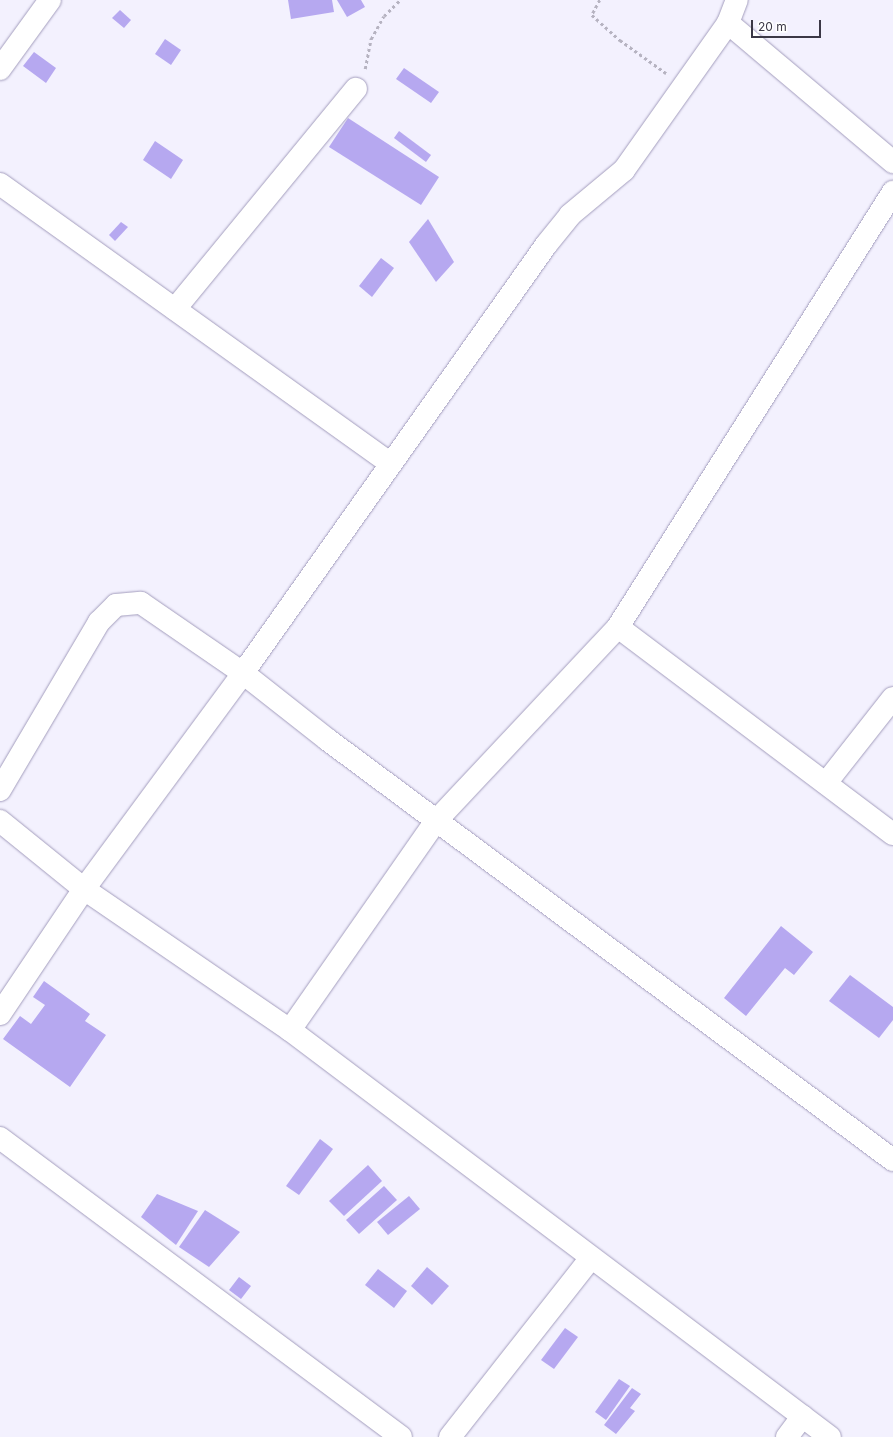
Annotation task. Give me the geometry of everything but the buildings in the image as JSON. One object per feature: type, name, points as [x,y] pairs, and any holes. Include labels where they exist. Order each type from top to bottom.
[{"type":"street","points":[[0,69],[50,0]]},
{"type":"street","points":[[0,1014],[84,889],[244,673],[389,463],[546,245],[570,215],[624,170],[728,22],[737,0]]},
{"type":"street","points":[[728,22],[893,162]]},
{"type":"street","points":[[175,309],[356,89]]},
{"type":"street","points":[[0,184],[389,463]]},
{"type":"street","points":[[290,1030],[436,821],[618,627],[893,192]]},
{"type":"street","points":[[0,790],[100,622],[116,605],[141,603],[244,673],[436,821],[893,1160]]},
{"type":"street","points":[[618,627],[893,834]]},
{"type":"street","points":[[826,783],[893,698]]},
{"type":"street","points":[[0,821],[84,889],[290,1030],[830,1437]]},
{"type":"street","points":[[0,1138],[401,1437]]},
{"type":"street","points":[[450,1437],[591,1258]]},
{"type":"street","points":[[788,1437],[803,1416]]},
{"type":"path","points":[[356,89],[367,65],[370,39],[384,16],[400,0]]},
{"type":"path","points":[[600,0],[592,15],[620,40],[683,85]]}]
